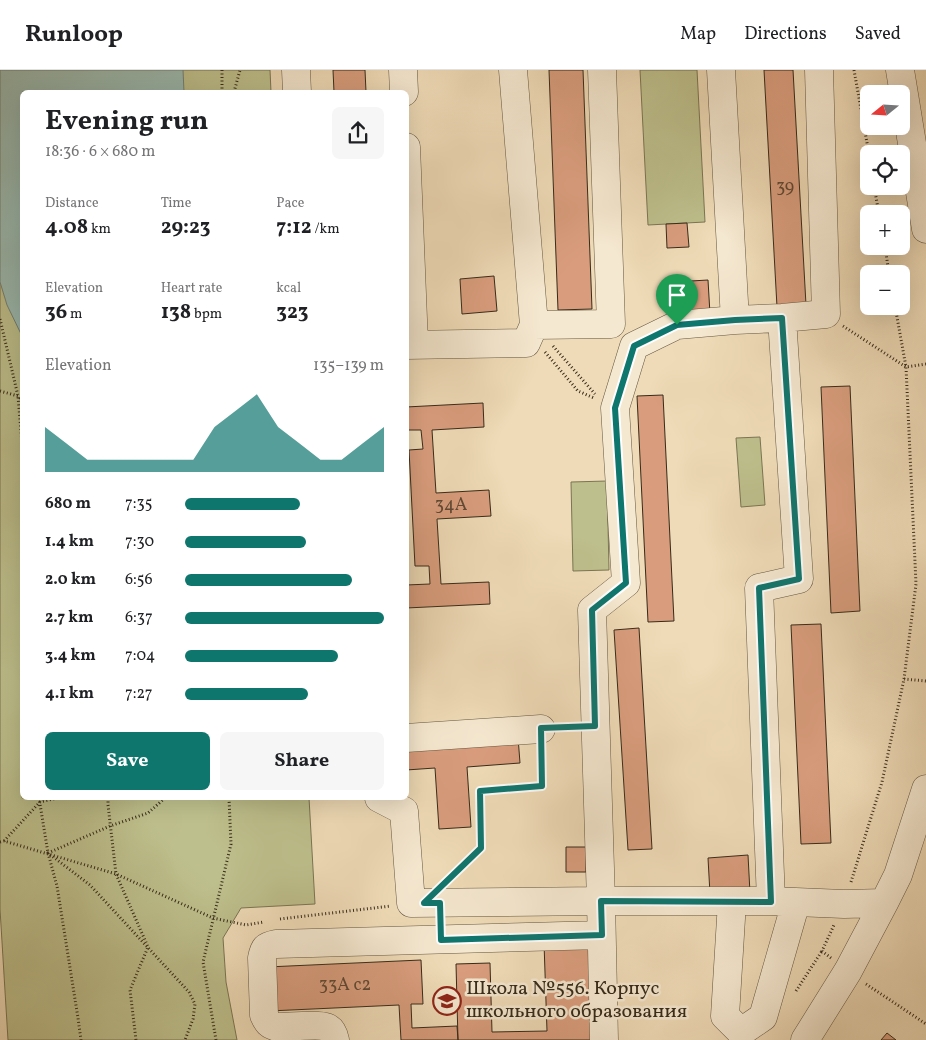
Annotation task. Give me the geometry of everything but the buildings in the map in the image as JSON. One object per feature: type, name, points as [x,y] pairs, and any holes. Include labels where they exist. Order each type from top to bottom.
[{"type":"street","points":[[296,70],[297,90]]},
{"type":"street","points":[[403,70],[404,90]]},
{"type":"street","points":[[409,296],[410,345],[526,343],[532,330],[512,70]]},
{"type":"street","points":[[532,330],[611,324],[602,70]]},
{"type":"street","points":[[721,70],[735,320]]},
{"type":"street","points":[[604,1040],[592,610],[626,583],[615,408],[634,346],[677,325],[826,314],[820,70]]},
{"type":"street","points":[[900,70],[926,229]]},
{"type":"street","points":[[732,902],[725,1016],[741,1032],[762,1016],[784,902],[759,588],[799,579],[782,318]]},
{"type":"street","points":[[409,738],[541,728]]},
{"type":"street","points":[[805,1040],[848,972],[898,875],[926,792]]},
{"type":"street","points":[[383,800],[404,811],[425,903],[441,940]]},
{"type":"street","points":[[425,903],[601,901],[884,903]]},
{"type":"street","points":[[335,1040],[333,1033],[326,1027],[278,1027],[272,1026],[267,1022],[264,1015],[262,958],[264,950],[269,945],[602,935]]},
{"type":"path","points":[[222,70],[222,90]]},
{"type":"path","points":[[235,90],[239,76],[238,70]]},
{"type":"path","points":[[854,70],[867,145]]},
{"type":"path","points":[[826,314],[906,367],[926,364]]},
{"type":"path","points":[[897,315],[906,367],[916,584],[904,679],[882,782],[844,904],[822,951],[848,972],[926,1024]]},
{"type":"path","points":[[0,319],[18,396],[20,419]]},
{"type":"path","points":[[532,330],[584,382]]},
{"type":"path","points":[[532,330],[578,391],[602,402]]},
{"type":"path","points":[[0,391],[18,396]]},
{"type":"path","points":[[904,679],[926,682]]},
{"type":"path","points":[[276,920],[425,903],[481,848],[480,791],[542,786],[541,728]]},
{"type":"path","points":[[48,800],[40,802],[2,841],[116,874],[213,918],[246,925],[269,921]]},
{"type":"path","points":[[108,800],[116,874],[148,947],[130,990],[136,1040]]},
{"type":"path","points":[[48,853],[110,826],[148,813],[163,800]]},
{"type":"path","points":[[216,1040],[203,962],[231,844],[229,800]]},
{"type":"path","points":[[40,802],[48,853],[58,886],[81,1040]]},
{"type":"path","points":[[48,853],[90,886],[189,992],[195,1004],[193,1019],[185,1040]]},
{"type":"green space","points":[[0,70],[270,70],[271,90],[20,90],[20,800],[309,800],[315,904],[241,908],[223,938],[226,982],[237,1040],[8,1040],[0,909]]},
{"type":"green space","points":[[640,70],[697,70],[705,222],[648,225]]},
{"type":"green space","points":[[760,437],[765,505],[741,507],[736,438]]},
{"type":"green space","points":[[607,481],[609,570],[573,571],[571,482]]},
{"type":"water","points":[[0,70],[183,70],[184,90],[20,90],[20,332],[7,305],[0,282]]},
{"type":"place","name":"Школа №556. Корпус школьного образования","points":[[447,1001]]},
{"type":"route","points":[[782,318],[799,579],[759,588],[771,902],[601,901],[602,935],[441,940],[440,903],[424,903],[481,848],[480,791],[542,786],[541,728],[595,726],[592,610],[626,583],[615,408],[634,346],[677,325],[782,318]]}]
